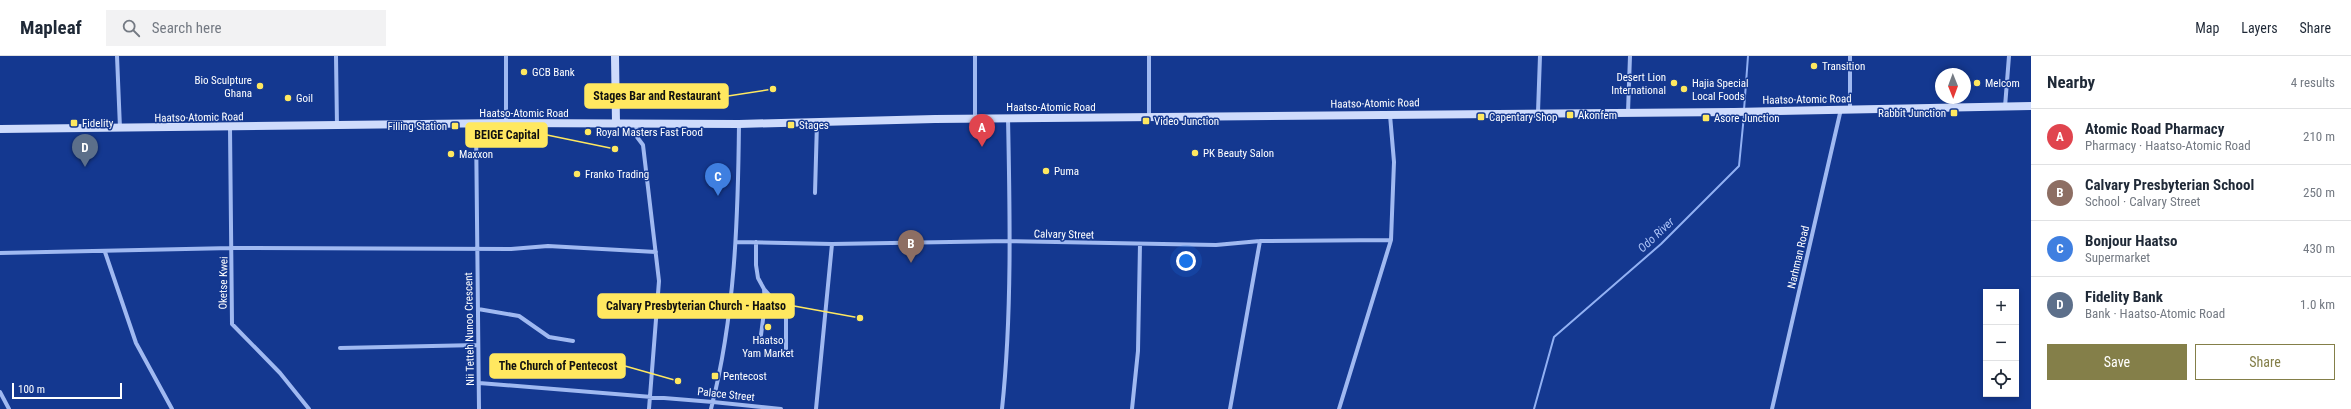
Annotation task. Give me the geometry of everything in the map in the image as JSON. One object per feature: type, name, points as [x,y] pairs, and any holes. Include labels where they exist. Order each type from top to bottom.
[{"type":"main road","points":[[615,56],[616,123]]},
{"type":"main road","name":"Haatso-Atomic Road","points":[[0,130],[476,124],[739,124],[1008,118],[1149,118],[1538,112],[1734,112],[1850,108],[2031,106]]},
{"type":"street","points":[[117,56],[120,129]]},
{"type":"street","points":[[336,56],[337,126]]},
{"type":"street","points":[[506,56],[506,124]]},
{"type":"street","points":[[975,56],[975,119]]},
{"type":"street","points":[[1149,118],[1150,56]]},
{"type":"street","points":[[1538,112],[1540,56]]},
{"type":"street","points":[[1628,112],[1630,56]]},
{"type":"street","points":[[1850,56],[1850,108]]},
{"type":"street","points":[[2005,106],[2009,56]]},
{"type":"street","name":"Narhman Road","points":[[1772,409],[1841,109]]},
{"type":"street","points":[[1339,409],[1391,240],[1394,162],[1390,114]]},
{"type":"street","points":[[1002,409],[1006,359],[1009,241],[1008,118]]},
{"type":"street","points":[[815,193],[817,122]]},
{"type":"street","points":[[636,123],[637,137],[643,146],[656,252],[658,308],[649,409]]},
{"type":"street","name":"Nii Tetteh Nunoo Crescent","points":[[476,124],[476,249],[480,409]]},
{"type":"street","points":[[711,409],[727,330],[736,242],[739,124]]},
{"type":"street","name":"Oketse Kwei","points":[[230,128],[232,324],[280,373],[309,409]]},
{"type":"street","name":"Calvary Street","points":[[736,242],[832,244],[1009,241],[1216,245],[1260,241],[1391,240]]},
{"type":"street","points":[[1230,409],[1260,241]]},
{"type":"street","points":[[756,242],[756,265],[758,278],[764,289],[786,314],[786,350]]},
{"type":"street","points":[[816,409],[832,244]]},
{"type":"street","points":[[1132,409],[1138,351],[1140,244]]},
{"type":"street","points":[[0,253],[105,252],[232,248],[476,249],[548,246],[656,252]]},
{"type":"street","points":[[105,252],[136,343],[172,409]]},
{"type":"street","points":[[760,335],[765,304],[764,289]]},
{"type":"street","points":[[478,309],[519,316],[550,337],[573,341]]},
{"type":"street","points":[[340,348],[478,345]]},
{"type":"street","name":"Palace Street","points":[[479,383],[650,396],[781,409]]},
{"type":"street","points":[[0,392],[9,409]]},
{"type":"waterway","name":"Odo River","points":[[1744,110],[1748,56]]},
{"type":"waterway","name":"Odo River","points":[[1534,409],[1554,337],[1661,244],[1739,166],[1744,115]]},
{"type":"place","name":"Transition","points":[[1814,66]]},
{"type":"place","name":"GCB Bank","points":[[524,72]]},
{"type":"place","name":"Desert Lion International","points":[[1674,83]]},
{"type":"place","name":"Melcom","points":[[1977,83]]},
{"type":"place","name":"Bio Sculpture Ghana","points":[[260,86]]},
{"type":"place","name":"Stages Bar and Restaurant","points":[[773,89]]},
{"type":"place","name":"Hajia Special Local Foods","points":[[1684,89]]},
{"type":"place","name":"Goil","points":[[288,98]]},
{"type":"place","name":"Rabbit Junction","points":[[1954,113]]},
{"type":"place","name":"Akonfem","points":[[1570,115]]},
{"type":"place","name":"Capentary Shop","points":[[1481,117]]},
{"type":"place","name":"Asore Junction","points":[[1706,118]]},
{"type":"place","name":"Video Junction","points":[[1146,121]]},
{"type":"place","name":"Fidelity","points":[[74,123]]},
{"type":"place","name":"Stages","points":[[791,125]]},
{"type":"place","name":"Filling Station","points":[[455,126]]},
{"type":"place","name":"Royal Masters Fast Food","points":[[588,132]]},
{"type":"place","name":"Atomic Road Pharmacy","points":[[982,147]]},
{"type":"place","name":"BEIGE Capital","points":[[615,149]]},
{"type":"place","name":"PK Beauty Salon","points":[[1195,153]]},
{"type":"place","name":"Maxxon","points":[[451,154]]},
{"type":"place","name":"Fidelity Bank","points":[[85,167]]},
{"type":"place","name":"Puma","points":[[1046,171]]},
{"type":"place","name":"Franko Trading","points":[[577,174]]},
{"type":"place","name":"Bonjour Haatso","points":[[718,196]]},
{"type":"place","name":"Calvary Presbyterian School","points":[[911,263]]},
{"type":"place","name":"Calvary Presbyterian Church - Haatso","points":[[860,318]]},
{"type":"place","name":"Haatso Yam Market","points":[[768,327]]},
{"type":"place","name":"Pentecost","points":[[715,376]]},
{"type":"place","name":"The Church of Pentecost","points":[[678,381]]}]
